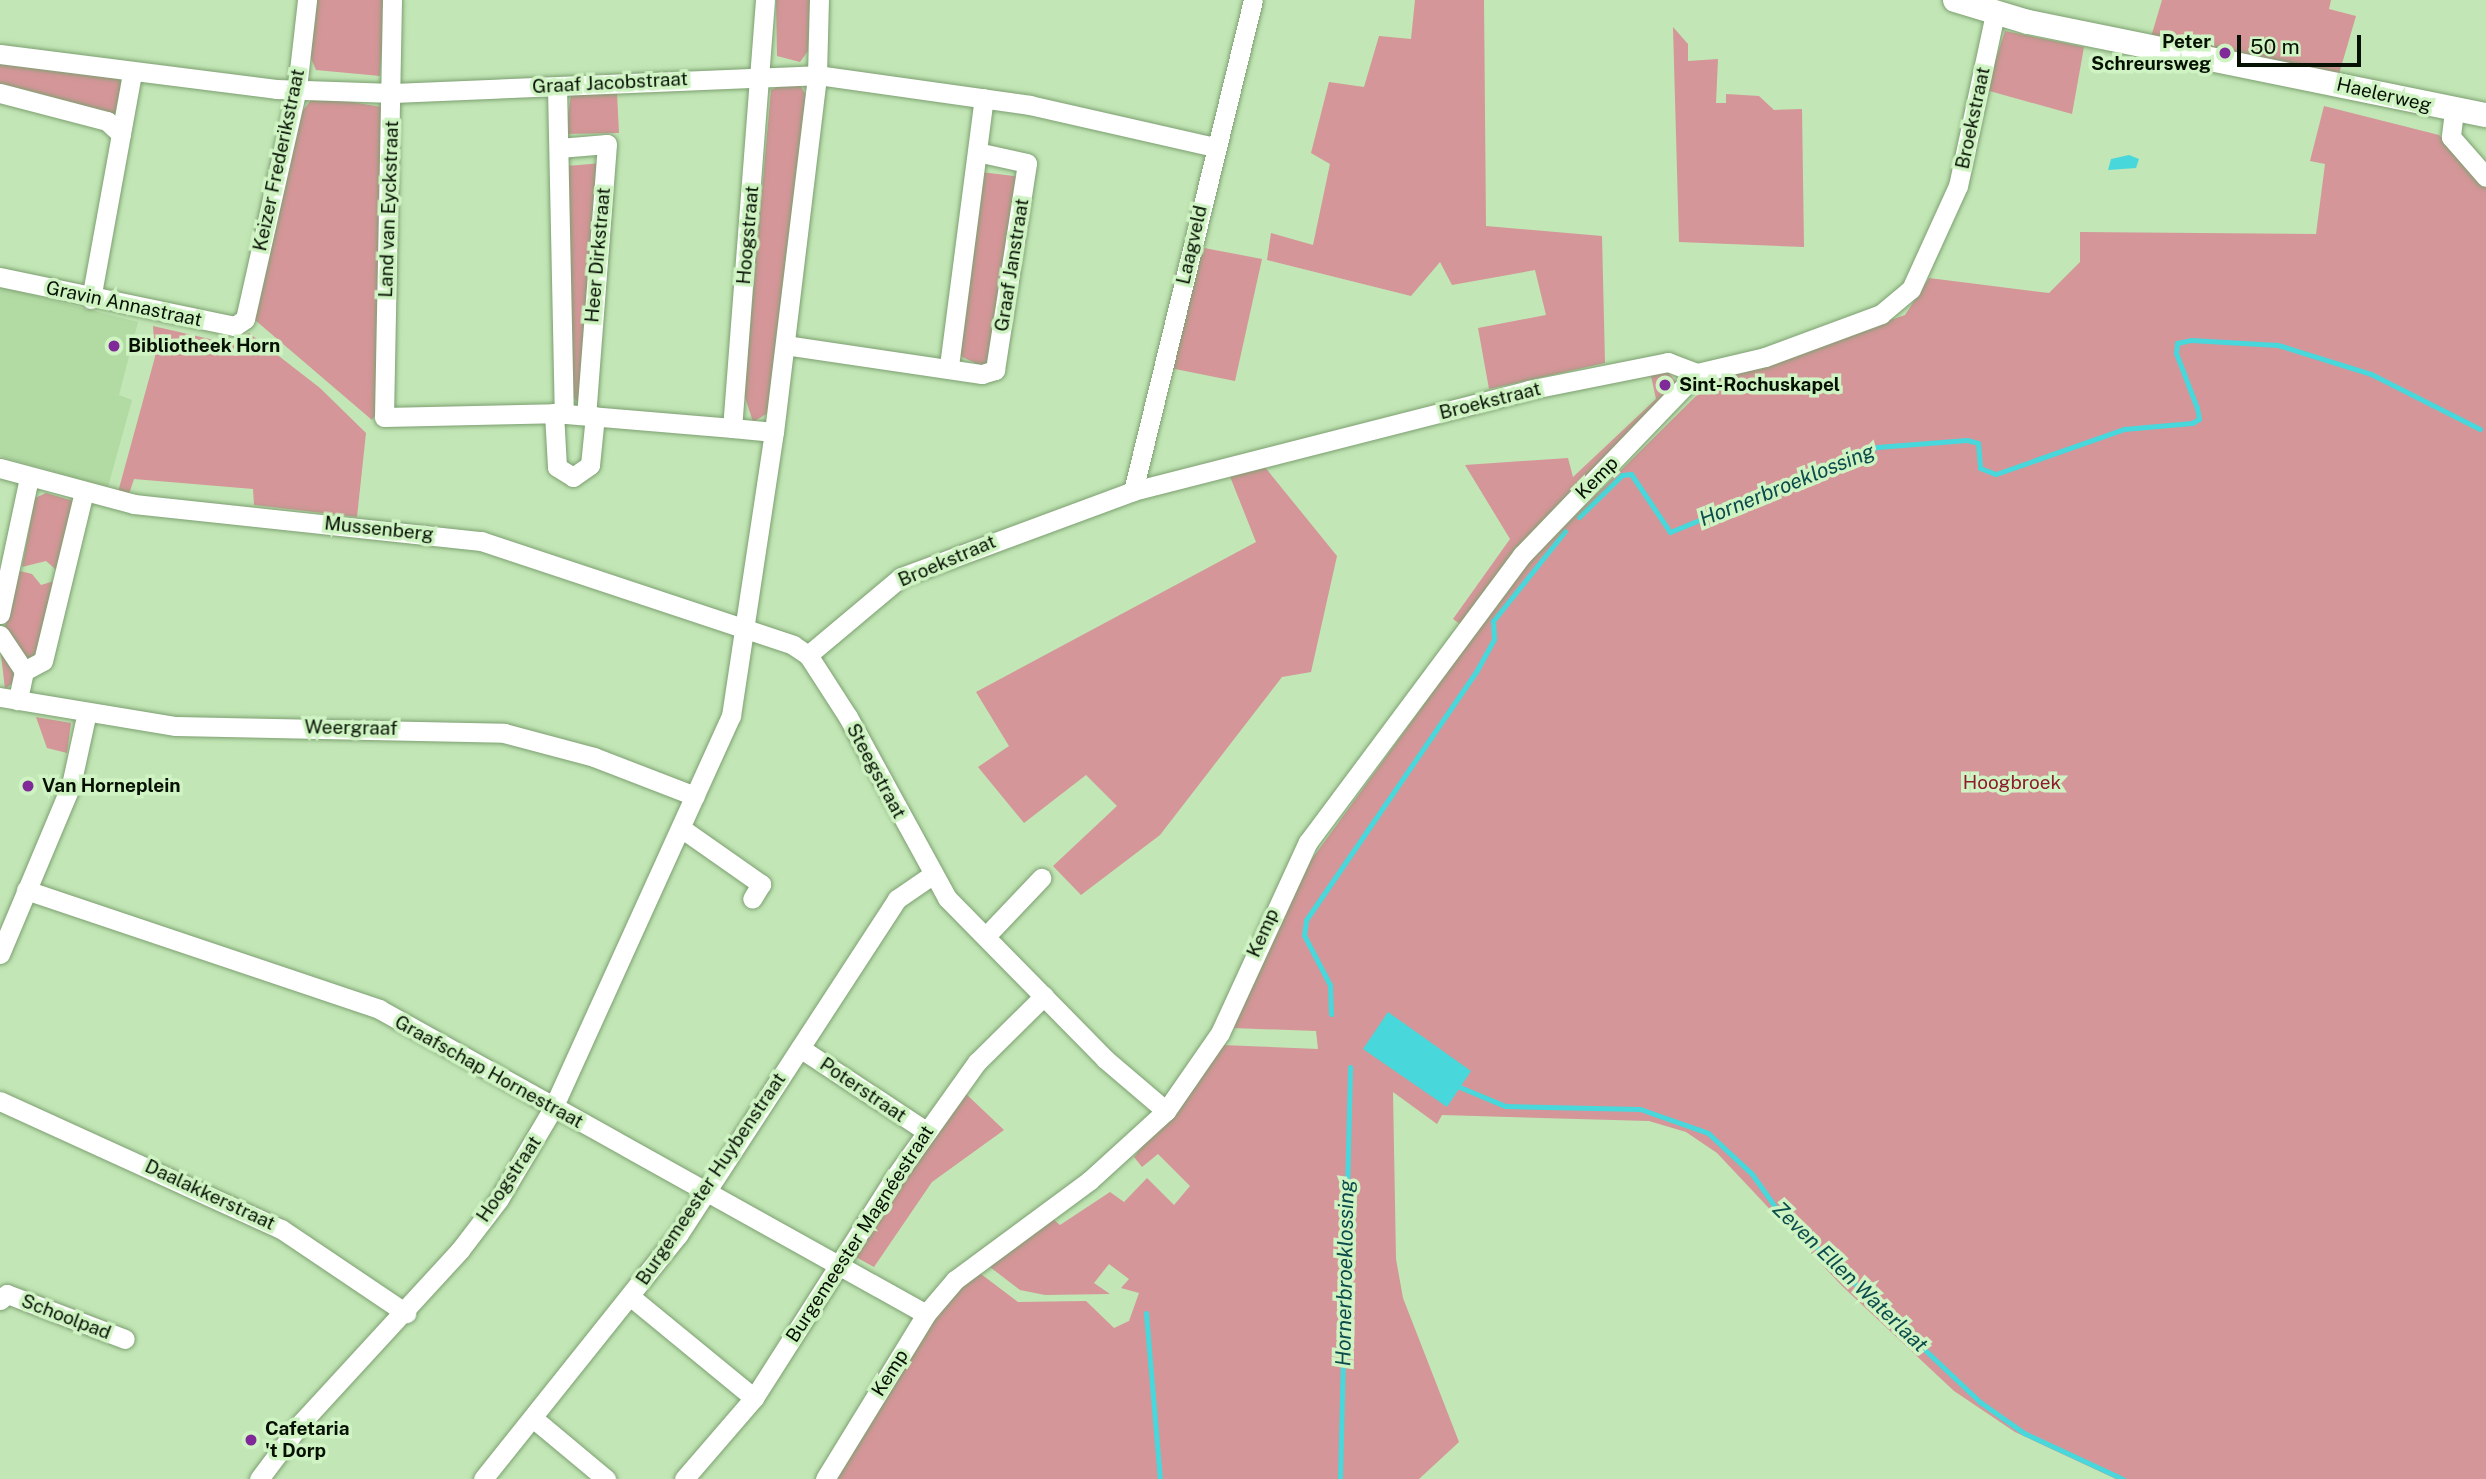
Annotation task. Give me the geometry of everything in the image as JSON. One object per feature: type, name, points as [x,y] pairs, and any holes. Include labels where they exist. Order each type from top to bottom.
[{"type":"street","name":"Keizer Frederikstraat","points":[[245,318],[297,88],[307,0]]},
{"type":"street","name":"Land van Eyckstraat","points":[[392,0],[393,93],[384,417],[559,414]]},
{"type":"street","name":"Hoogstraat","points":[[732,428],[765,0]]},
{"type":"street","name":"Hoogstraat","points":[[259,1479],[301,1423],[406,1313],[499,1199],[553,1108],[731,716],[747,633],[785,345],[817,75],[819,0]]},
{"type":"street","name":"Laagveld","points":[[1133,491],[1253,0]]},
{"type":"street","name":"Haelerweg","points":[[1955,0],[1995,13],[2454,111],[2486,115]]},
{"type":"street","name":"Broekstraat","points":[[808,654],[901,577],[1133,491],[1528,390],[1668,362],[1697,373],[1765,357],[1881,314],[1911,289],[1958,186],[1995,13]]},
{"type":"street","name":"Graaf Jacobstraat","points":[[0,54],[132,73],[297,88],[393,93],[761,75],[817,75],[984,98],[1215,147]]},
{"type":"street","points":[[91,299],[132,73]]},
{"type":"street","name":"Heer Dirkstraat","points":[[557,87],[557,467],[573,477],[590,465],[590,415],[607,144],[559,148]]},
{"type":"street","points":[[0,93],[107,121],[121,134]]},
{"type":"street","points":[[948,366],[984,98]]},
{"type":"street","points":[[2454,111],[2451,137],[2486,177]]},
{"type":"street","name":"Graaf Janstraat","points":[[785,345],[948,366],[982,374],[995,370],[1027,179],[1027,163],[1016,157],[977,152]]},
{"type":"street","name":"Gravin Annastraat","points":[[0,277],[91,299],[235,326],[245,318]]},
{"type":"street","name":"Kemp","points":[[825,1479],[926,1314],[956,1280],[1089,1181],[1166,1111],[1220,1033],[1308,842],[1522,555],[1697,373]]},
{"type":"street","points":[[559,414],[774,432]]},
{"type":"street","name":"Mussenberg","points":[[0,468],[29,478],[134,504],[481,541],[747,633]]},
{"type":"street","points":[[0,614],[6,551],[29,478]]},
{"type":"street","points":[[9,698],[24,671],[43,661],[84,492]]},
{"type":"street","points":[[747,633],[808,654]]},
{"type":"street","points":[[0,635],[24,671]]},
{"type":"street","name":"Steegstraat","points":[[808,654],[932,875],[1044,996],[1166,1111]]},
{"type":"street","name":"Weergraaf","points":[[9,698],[86,716],[176,726],[504,733],[593,757],[695,796]]},
{"type":"street","points":[[0,954],[71,785],[86,716]]},
{"type":"street","points":[[681,828],[761,884],[752,899]]},
{"type":"street","name":"Burgemeester Huybenstraat","points":[[483,1479],[631,1297],[705,1191],[897,899],[932,875]]},
{"type":"street","points":[[986,935],[1041,878]]},
{"type":"street","name":"Graafschap Hornestraat","points":[[26,890],[379,1009],[926,1314]]},
{"type":"street","name":"Burgemeester Magnéestraat","points":[[684,1479],[754,1398],[837,1264],[926,1131],[977,1062],[1044,996]]},
{"type":"street","name":"Poterstraat","points":[[800,1048],[926,1131]]},
{"type":"street","name":"Daalakkerstraat","points":[[0,1101],[281,1229],[406,1313]]},
{"type":"street","name":"Schoolpad","points":[[2,1292],[125,1339]]},
{"type":"street","points":[[631,1297],[754,1398]]},
{"type":"street","points":[[534,1419],[606,1479]]},
{"type":"shaded area","points":[[0,287],[138,322],[119,395],[132,400],[108,487],[0,456]]},
{"type":"green space","points":[[317,0],[385,0],[380,76],[316,70],[309,54]]},
{"type":"green space","points":[[776,0],[810,0],[808,51],[800,62],[777,56]]},
{"type":"green space","points":[[1415,0],[1484,0],[1486,226],[1602,236],[1605,363],[1489,389],[1478,328],[1546,315],[1535,270],[1452,285],[1440,262],[1411,296],[1267,260],[1271,233],[1313,245],[1330,164],[1311,153],[1329,82],[1364,87],[1379,36],[1411,39]]},
{"type":"green space","points":[[2162,0],[2331,0],[2329,9],[2356,16],[2339,74],[2151,37]]},
{"type":"green space","points":[[1673,27],[1688,44],[1688,61],[1718,59],[1716,103],[1726,103],[1726,94],[1759,96],[1774,110],[1802,109],[1804,247],[1679,242]]},
{"type":"green space","points":[[2005,31],[2084,47],[2072,114],[1986,90]]},
{"type":"green space","points":[[0,60],[118,78],[127,87],[117,119],[0,85]]},
{"type":"green space","points":[[786,83],[800,85],[806,95],[768,413],[753,422],[744,394],[771,90]]},
{"type":"green space","points":[[617,93],[619,133],[565,134],[571,95]]},
{"type":"green space","points":[[314,96],[382,107],[378,411],[372,420],[255,320],[301,113]]},
{"type":"green space","name":"Hoogbroek","points":[[2324,106],[2439,135],[2486,187],[2486,1479],[2116,1479],[2015,1432],[1954,1391],[1842,1286],[1717,1153],[1686,1132],[1649,1121],[1442,1115],[1437,1124],[1393,1092],[1396,1259],[1403,1298],[1459,1442],[1419,1479],[837,1479],[941,1310],[977,1271],[1018,1302],[1086,1301],[1114,1328],[1129,1321],[1139,1293],[1121,1288],[1129,1279],[1109,1264],[1094,1283],[1110,1294],[1045,1295],[1020,1290],[986,1264],[1052,1218],[1060,1225],[1110,1192],[1124,1202],[1147,1178],[1174,1205],[1190,1186],[1158,1154],[1142,1167],[1134,1157],[1222,1045],[1318,1049],[1316,1031],[1232,1028],[1301,874],[1526,564],[1695,397],[1721,378],[1905,315],[1929,278],[2049,293],[2080,262],[2080,232],[2316,234],[2325,164],[2310,161]]},
{"type":"green space","points":[[602,163],[583,406],[569,394],[567,166]]},
{"type":"green space","points":[[981,172],[1022,177],[986,368],[960,356]]},
{"type":"green space","points":[[1199,247],[1262,259],[1235,381],[1170,368]]},
{"type":"green space","points":[[153,326],[227,343],[249,333],[320,388],[366,433],[357,517],[254,505],[253,489],[134,479],[129,494],[118,492],[155,357]]},
{"type":"green space","points":[[1649,371],[1669,373],[1677,383],[1460,624],[1453,619],[1510,539],[1465,465],[1568,458],[1573,477],[1656,399],[1651,376],[1595,386]]},
{"type":"green space","points":[[1264,466],[1337,556],[1311,672],[1282,677],[1160,835],[1081,895],[1053,866],[1117,806],[1086,775],[1024,823],[978,767],[1009,746],[976,692],[1256,542],[1229,474]]},
{"type":"green space","points":[[46,493],[77,502],[62,575],[46,561],[22,567],[35,498]]},
{"type":"green space","points":[[16,570],[32,574],[41,585],[61,579],[38,660],[28,665],[5,627]]},
{"type":"green space","points":[[0,646],[14,669],[14,682],[5,689]]},
{"type":"green space","points":[[36,717],[71,723],[67,753],[47,748]]},
{"type":"green space","points":[[964,1092],[1004,1130],[932,1182],[874,1267],[854,1256],[855,1246]]},
{"type":"water","points":[[2129,155],[2139,159],[2136,168],[2108,170],[2111,159]]},
{"type":"water","points":[[1388,1012],[1471,1071],[1447,1107],[1363,1049]]},
{"type":"waterway","name":"Hornerbroeklossing","points":[[1579,517],[1622,475],[1631,474],[1670,532],[1877,447],[1967,440],[1978,443],[1980,468],[1996,474],[2124,429],[2192,423],[2199,419],[2197,408],[2176,353],[2177,343],[2191,340],[2278,345],[2371,374],[2480,429]]},
{"type":"waterway","name":"Hornerbroeklossing","points":[[1331,1014],[1330,985],[1304,935],[1306,920],[1477,670],[1494,639],[1493,621],[1565,531]]},
{"type":"waterway","name":"Hornerbroeklossing","points":[[1340,1479],[1350,1067]]},
{"type":"waterway","name":"Zeven Ellen Waterlaat","points":[[1455,1085],[1505,1106],[1640,1109],[1708,1133],[1752,1174],[1778,1211],[1980,1402],[2024,1433],[2123,1479]]},
{"type":"waterway","name":"Hornerbroeklossing","points":[[1146,1313],[1160,1479]]},
{"type":"place","name":"Peter Schreursweg","points":[[2225,53]]},
{"type":"place","name":"Bibliotheek Horn","points":[[114,346]]},
{"type":"place","name":"Sint-Rochuskapel","points":[[1665,385]]},
{"type":"place","name":"Van Horneplein","points":[[28,786]]},
{"type":"place","name":"Cafetaria 't Dorp","points":[[251,1440]]}]
